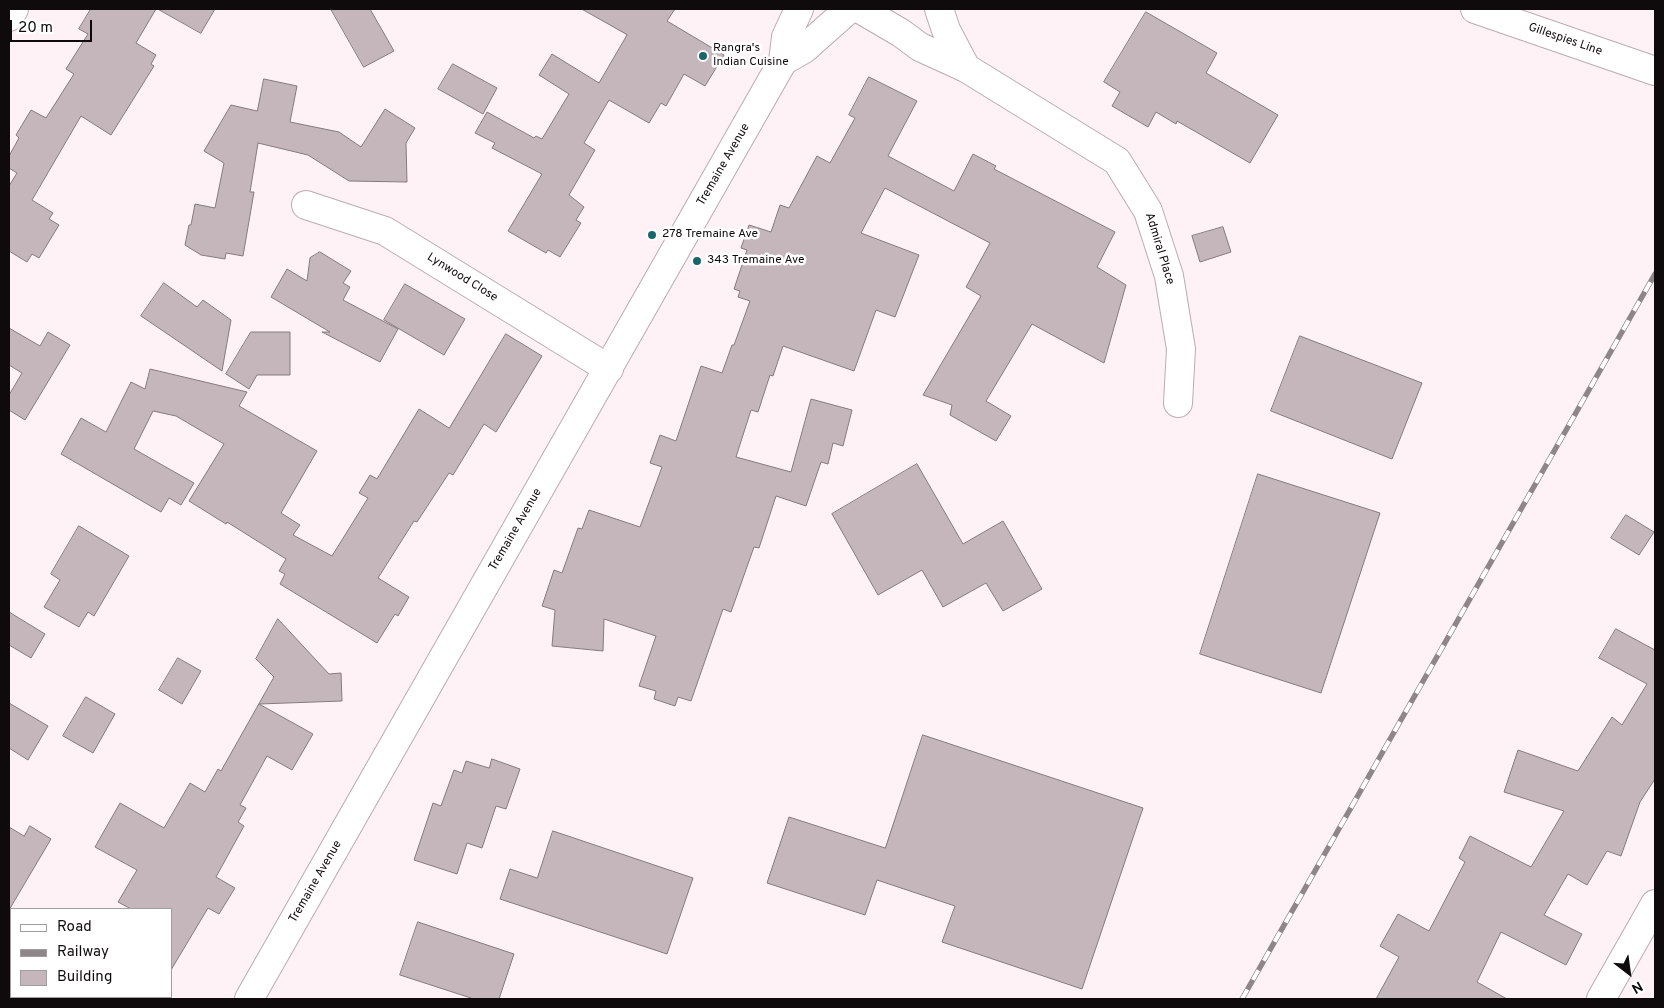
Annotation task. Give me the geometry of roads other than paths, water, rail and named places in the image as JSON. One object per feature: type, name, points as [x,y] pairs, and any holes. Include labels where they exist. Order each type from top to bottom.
[{"type":"street","points":[[9,17],[14,9]]},
{"type":"street","name":"Tremaine Avenue","points":[[249,999],[783,61],[786,37],[799,9]]},
{"type":"street","points":[[783,61],[804,49],[849,9],[861,9]]},
{"type":"street","name":"Admiral Place","points":[[861,9],[920,47],[966,68],[1117,161],[1148,211],[1169,276],[1181,349],[1178,403]]},
{"type":"street","points":[[939,9],[946,30],[966,68]]},
{"type":"street","name":"Gillespies Line","points":[[1475,9],[1655,71]]},
{"type":"street","name":"Lynwood Close","points":[[306,205],[385,231],[609,369]]},
{"type":"street","points":[[1602,999],[1655,904]]},
{"type":"railway","points":[[1242,999],[1655,274]]},
{"type":"place","name":"Rangra's Indian Cuisine","points":[[703,56]]},
{"type":"place","name":"278 Tremaine Ave","points":[[652,235]]},
{"type":"place","name":"343 Tremaine Ave","points":[[697,261]]}]
